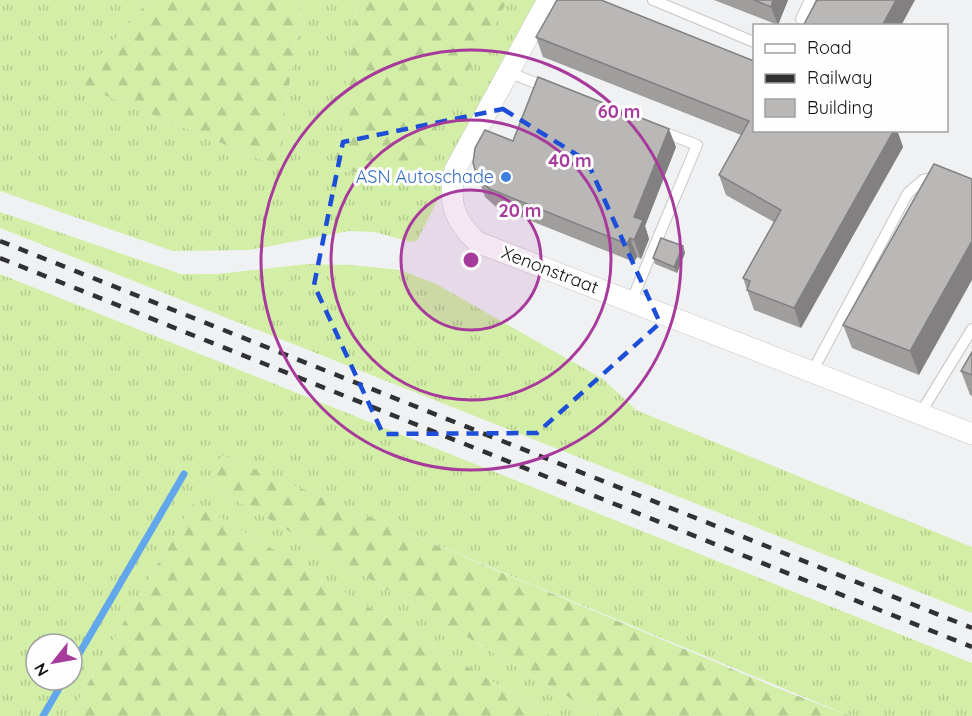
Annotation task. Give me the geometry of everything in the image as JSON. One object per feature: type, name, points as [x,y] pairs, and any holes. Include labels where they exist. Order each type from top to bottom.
[{"type":"street","name":"Xenonstraat","points":[[548,0],[455,170],[451,189],[454,209],[462,228],[477,242],[972,434]]},
{"type":"lane","points":[[653,0],[753,42]]},
{"type":"lane","points":[[801,19],[810,0]]},
{"type":"lane","points":[[508,72],[564,94]]},
{"type":"lane","points":[[631,302],[697,145],[642,123]]},
{"type":"lane","points":[[812,372],[908,193],[915,185],[933,177],[953,181]]},
{"type":"lane","points":[[920,414],[972,329]]},
{"type":"highlighted area","points":[[503,109],[587,161],[660,323],[537,433],[383,434],[314,285],[343,142]]},
{"type":"green space","points":[[0,0],[150,0],[76,83],[277,166],[302,0],[358,0],[334,171],[409,176],[508,0],[537,0],[417,241],[410,242],[375,232],[349,231],[249,250],[173,251],[0,191]]},
{"type":"green space","points":[[150,0],[302,0],[277,166],[75,83]]},
{"type":"green space","points":[[358,0],[508,0],[410,176],[334,171]]},
{"type":"green space","points":[[0,212],[181,274],[217,274],[307,264],[352,265],[400,270],[436,284],[603,379],[636,410],[972,547],[972,613],[0,228]]},
{"type":"green space","points":[[0,274],[972,663],[972,716],[850,716],[222,456],[206,482],[600,716],[550,716],[194,502],[84,690],[84,632],[24,632],[24,692],[83,692],[69,716],[0,716]]},
{"type":"green space","points":[[222,455],[777,688],[850,716],[600,716],[206,482]]},
{"type":"green space","points":[[194,502],[550,716],[69,716]]},
{"type":"building","points":[[557,0],[601,0],[753,61],[753,132],[893,132],[794,308],[747,290],[750,281],[743,278],[781,210],[719,175],[749,121],[536,37]]},
{"type":"building","points":[[754,0],[773,0],[771,7]]},
{"type":"building","points":[[817,0],[896,0],[883,24],[804,24]]},
{"type":"building","points":[[538,77],[669,129],[634,217],[643,220],[634,240],[630,238],[627,244],[490,189],[478,179],[473,163],[475,148],[485,130],[513,141]]},
{"type":"building","points":[[934,164],[972,179],[972,241],[910,351],[843,325]]},
{"type":"building","points":[[661,238],[683,246],[674,267],[653,258]]},
{"type":"building","points":[[972,352],[972,375],[961,371]]},
{"type":"waterway","points":[[84,645],[184,474]]},
{"type":"waterway","points":[[43,716],[57,692]]},
{"type":"railway","points":[[0,241],[972,628]]},
{"type":"railway","points":[[0,258],[972,647]]},
{"type":"place","name":"ASN Autoschade","points":[[506,177]]}]
